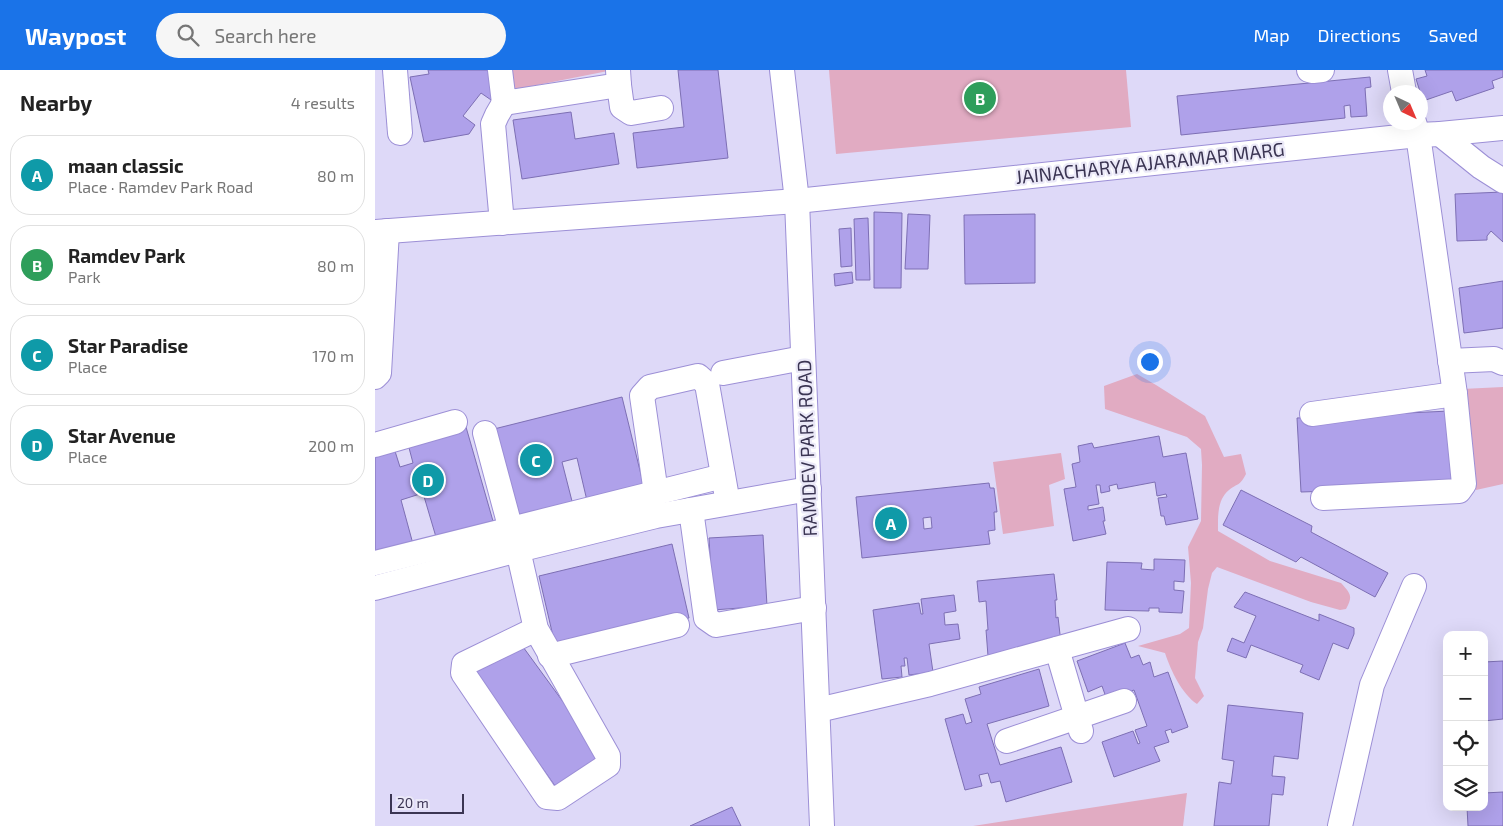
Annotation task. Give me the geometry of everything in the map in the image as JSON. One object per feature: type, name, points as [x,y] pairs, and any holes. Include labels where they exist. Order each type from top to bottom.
[{"type":"street","points":[[395,70],[399,133]]},
{"type":"street","points":[[500,70],[504,103],[493,124],[502,223]]},
{"type":"street","name":"RAMDEV PARK ROAD","points":[[782,70],[797,201],[823,826]]},
{"type":"street","points":[[1309,70],[1322,70]]},
{"type":"street","points":[[1400,70],[1403,85]]},
{"type":"street","points":[[504,103],[619,78],[622,107],[631,113],[661,108]]},
{"type":"street","name":"JAINACHARYA AJARAMAR MARG","points":[[381,232],[797,201],[1424,131],[1503,128]]},
{"type":"street","points":[[1424,131],[1503,181]]},
{"type":"street","points":[[1323,498],[1459,491],[1464,484],[1424,131]]},
{"type":"street","points":[[375,377],[379,373],[381,232]]},
{"type":"street","points":[[723,373],[803,358]]},
{"type":"street","points":[[1450,361],[1494,359],[1503,363]]},
{"type":"street","points":[[662,499],[643,396],[650,388],[698,376],[707,384],[728,503]]},
{"type":"street","points":[[1312,414],[1455,394]]},
{"type":"street","points":[[375,445],[455,422]]},
{"type":"street","points":[[485,432],[536,629],[608,756],[608,765],[558,798],[547,798],[463,673],[464,664],[536,629]]},
{"type":"street","points":[[375,588],[514,540],[662,499],[723,476]]},
{"type":"street","points":[[662,499],[691,510],[809,490]]},
{"type":"street","points":[[691,510],[706,618],[711,622],[716,625],[814,608]]},
{"type":"street","points":[[375,564],[514,540]]},
{"type":"street","points":[[1340,826],[1372,685],[1414,586]]},
{"type":"street","points":[[550,656],[677,625]]},
{"type":"street","points":[[818,710],[930,684],[1128,629]]},
{"type":"street","points":[[1057,649],[1079,725]]},
{"type":"street","points":[[1007,741],[1079,725],[1124,701]]},
{"type":"shaded area","points":[[510,70],[613,70],[512,90]]},
{"type":"shaded area","points":[[829,70],[1126,70],[1131,127],[836,154]]},
{"type":"shaded area","points":[[1137,374],[1205,416],[1224,457],[1241,454],[1246,474],[1240,482],[1225,494],[1220,503],[1218,531],[1270,561],[1341,583],[1350,595],[1350,601],[1346,609],[1340,610],[1311,602],[1217,567],[1212,573],[1203,628],[1198,642],[1195,678],[1204,696],[1197,704],[1178,682],[1165,653],[1138,646],[1180,634],[1189,628],[1191,583],[1188,547],[1201,521],[1201,449],[1187,437],[1105,409],[1104,386]]},
{"type":"shaded area","points":[[1503,387],[1503,484],[1476,490],[1463,469],[1462,389]]},
{"type":"shaded area","points":[[1061,453],[1065,479],[1049,485],[1054,526],[1003,534],[993,462]]},
{"type":"shaded area","points":[[1187,793],[1183,826],[973,826]]},
{"type":"building","points":[[428,70],[497,70],[494,102],[481,93],[463,116],[475,125],[469,134],[424,142],[410,77],[429,74]]},
{"type":"building","points":[[678,70],[718,70],[728,158],[637,168],[633,133],[684,127]]},
{"type":"building","points":[[1425,70],[1503,70],[1503,77],[1492,81],[1494,88],[1456,101],[1452,91],[1428,99],[1428,85],[1418,85],[1416,79],[1427,76]]},
{"type":"building","points":[[1370,77],[1371,87],[1365,88],[1367,116],[1351,117],[1350,105],[1344,106],[1345,118],[1181,135],[1177,96]]},
{"type":"building","points":[[571,112],[575,139],[614,133],[619,164],[522,179],[513,120]]},
{"type":"building","points":[[1503,192],[1503,242],[1491,231],[1487,236],[1487,240],[1457,241],[1455,194]]},
{"type":"building","points":[[874,212],[902,213],[901,288],[874,288]]},
{"type":"building","points":[[908,214],[930,215],[928,269],[905,269]]},
{"type":"building","points":[[1035,214],[1035,283],[965,284],[964,215]]},
{"type":"building","points":[[868,218],[870,280],[856,280],[854,219]]},
{"type":"building","points":[[851,228],[852,266],[841,267],[839,229]]},
{"type":"building","points":[[852,272],[853,283],[835,286],[834,274]]},
{"type":"building","points":[[1503,281],[1503,328],[1464,333],[1459,288]]},
{"type":"building","points":[[622,397],[645,491],[588,505],[577,458],[562,462],[574,509],[518,523],[494,429]]},
{"type":"building","points":[[1450,411],[1453,487],[1301,492],[1297,418]]},
{"type":"building","points":[[466,427],[493,521],[436,537],[423,493],[401,500],[413,544],[375,555],[375,454],[394,448],[400,467],[413,463],[408,444]]},
{"type":"building","points":[[1159,436],[1163,457],[1186,453],[1198,519],[1166,525],[1164,516],[1161,516],[1158,498],[1167,497],[1166,494],[1157,496],[1155,482],[1118,489],[1117,484],[1109,486],[1110,491],[1101,493],[1100,485],[1096,485],[1099,504],[1088,506],[1088,510],[1103,507],[1105,521],[1103,521],[1106,534],[1073,541],[1064,489],[1076,487],[1072,464],[1080,462],[1078,446],[1092,443],[1094,448]]},
{"type":"building","points":[[989,483],[990,488],[994,488],[997,512],[994,512],[995,530],[988,531],[990,544],[862,558],[856,497]],"holes":[[[931,517],[932,528],[924,529],[923,518]]]},
{"type":"building","points":[[1241,490],[1312,526],[1311,532],[1388,573],[1375,597],[1301,557],[1296,562],[1223,525]]},
{"type":"building","points":[[763,535],[767,606],[713,610],[709,538]]},
{"type":"building","points":[[672,544],[689,618],[556,649],[539,576]]},
{"type":"building","points":[[1154,559],[1185,560],[1184,582],[1174,581],[1174,590],[1184,591],[1182,613],[1159,612],[1159,608],[1149,608],[1149,611],[1105,610],[1107,562],[1142,563],[1141,569],[1154,570]]},
{"type":"building","points":[[1054,574],[1057,600],[1055,600],[1056,618],[1058,617],[1061,643],[988,656],[986,601],[979,602],[977,581]]},
{"type":"building","points":[[1245,592],[1319,621],[1319,614],[1354,628],[1354,634],[1348,649],[1333,643],[1319,680],[1300,672],[1303,665],[1251,645],[1246,658],[1227,651],[1232,638],[1244,643],[1256,616],[1234,607]]},
{"type":"building","points":[[954,595],[956,611],[944,613],[945,625],[958,624],[960,639],[929,644],[933,672],[909,675],[907,658],[904,658],[905,666],[901,666],[902,677],[882,679],[873,610],[919,603],[921,614],[923,614],[921,599]]},
{"type":"building","points":[[518,640],[604,758],[558,790],[472,669]]},
{"type":"building","points":[[1125,643],[1131,658],[1139,655],[1143,665],[1150,662],[1154,677],[1168,672],[1188,727],[1172,733],[1171,729],[1165,731],[1169,742],[1154,747],[1160,761],[1114,777],[1102,742],[1133,731],[1138,744],[1140,743],[1135,730],[1147,726],[1134,690],[1107,700],[1102,686],[1088,692],[1077,661]]},
{"type":"building","points":[[1503,661],[1503,719],[1488,721],[1488,662]]},
{"type":"building","points":[[1039,669],[1049,706],[987,724],[1000,765],[1061,747],[1072,782],[1006,802],[1000,781],[991,783],[988,773],[979,775],[982,786],[965,790],[945,719],[963,714],[966,724],[972,722],[965,699],[981,694],[979,687]]},
{"type":"building","points":[[1228,705],[1303,713],[1298,759],[1274,756],[1272,776],[1285,777],[1283,795],[1272,794],[1269,826],[1214,826],[1219,782],[1231,784],[1234,761],[1222,759]]},
{"type":"building","points":[[1503,792],[1503,826],[1468,826],[1467,811],[1488,811],[1488,793]]},
{"type":"building","points":[[732,807],[741,826],[690,826]]},
{"type":"place","name":"Ramdev Park","points":[[980,98]]},
{"type":"place","name":"Star Paradise","points":[[536,460]]},
{"type":"place","name":"Star Avenue","points":[[428,480]]},
{"type":"place","name":"maan classic","points":[[891,523]]}]
